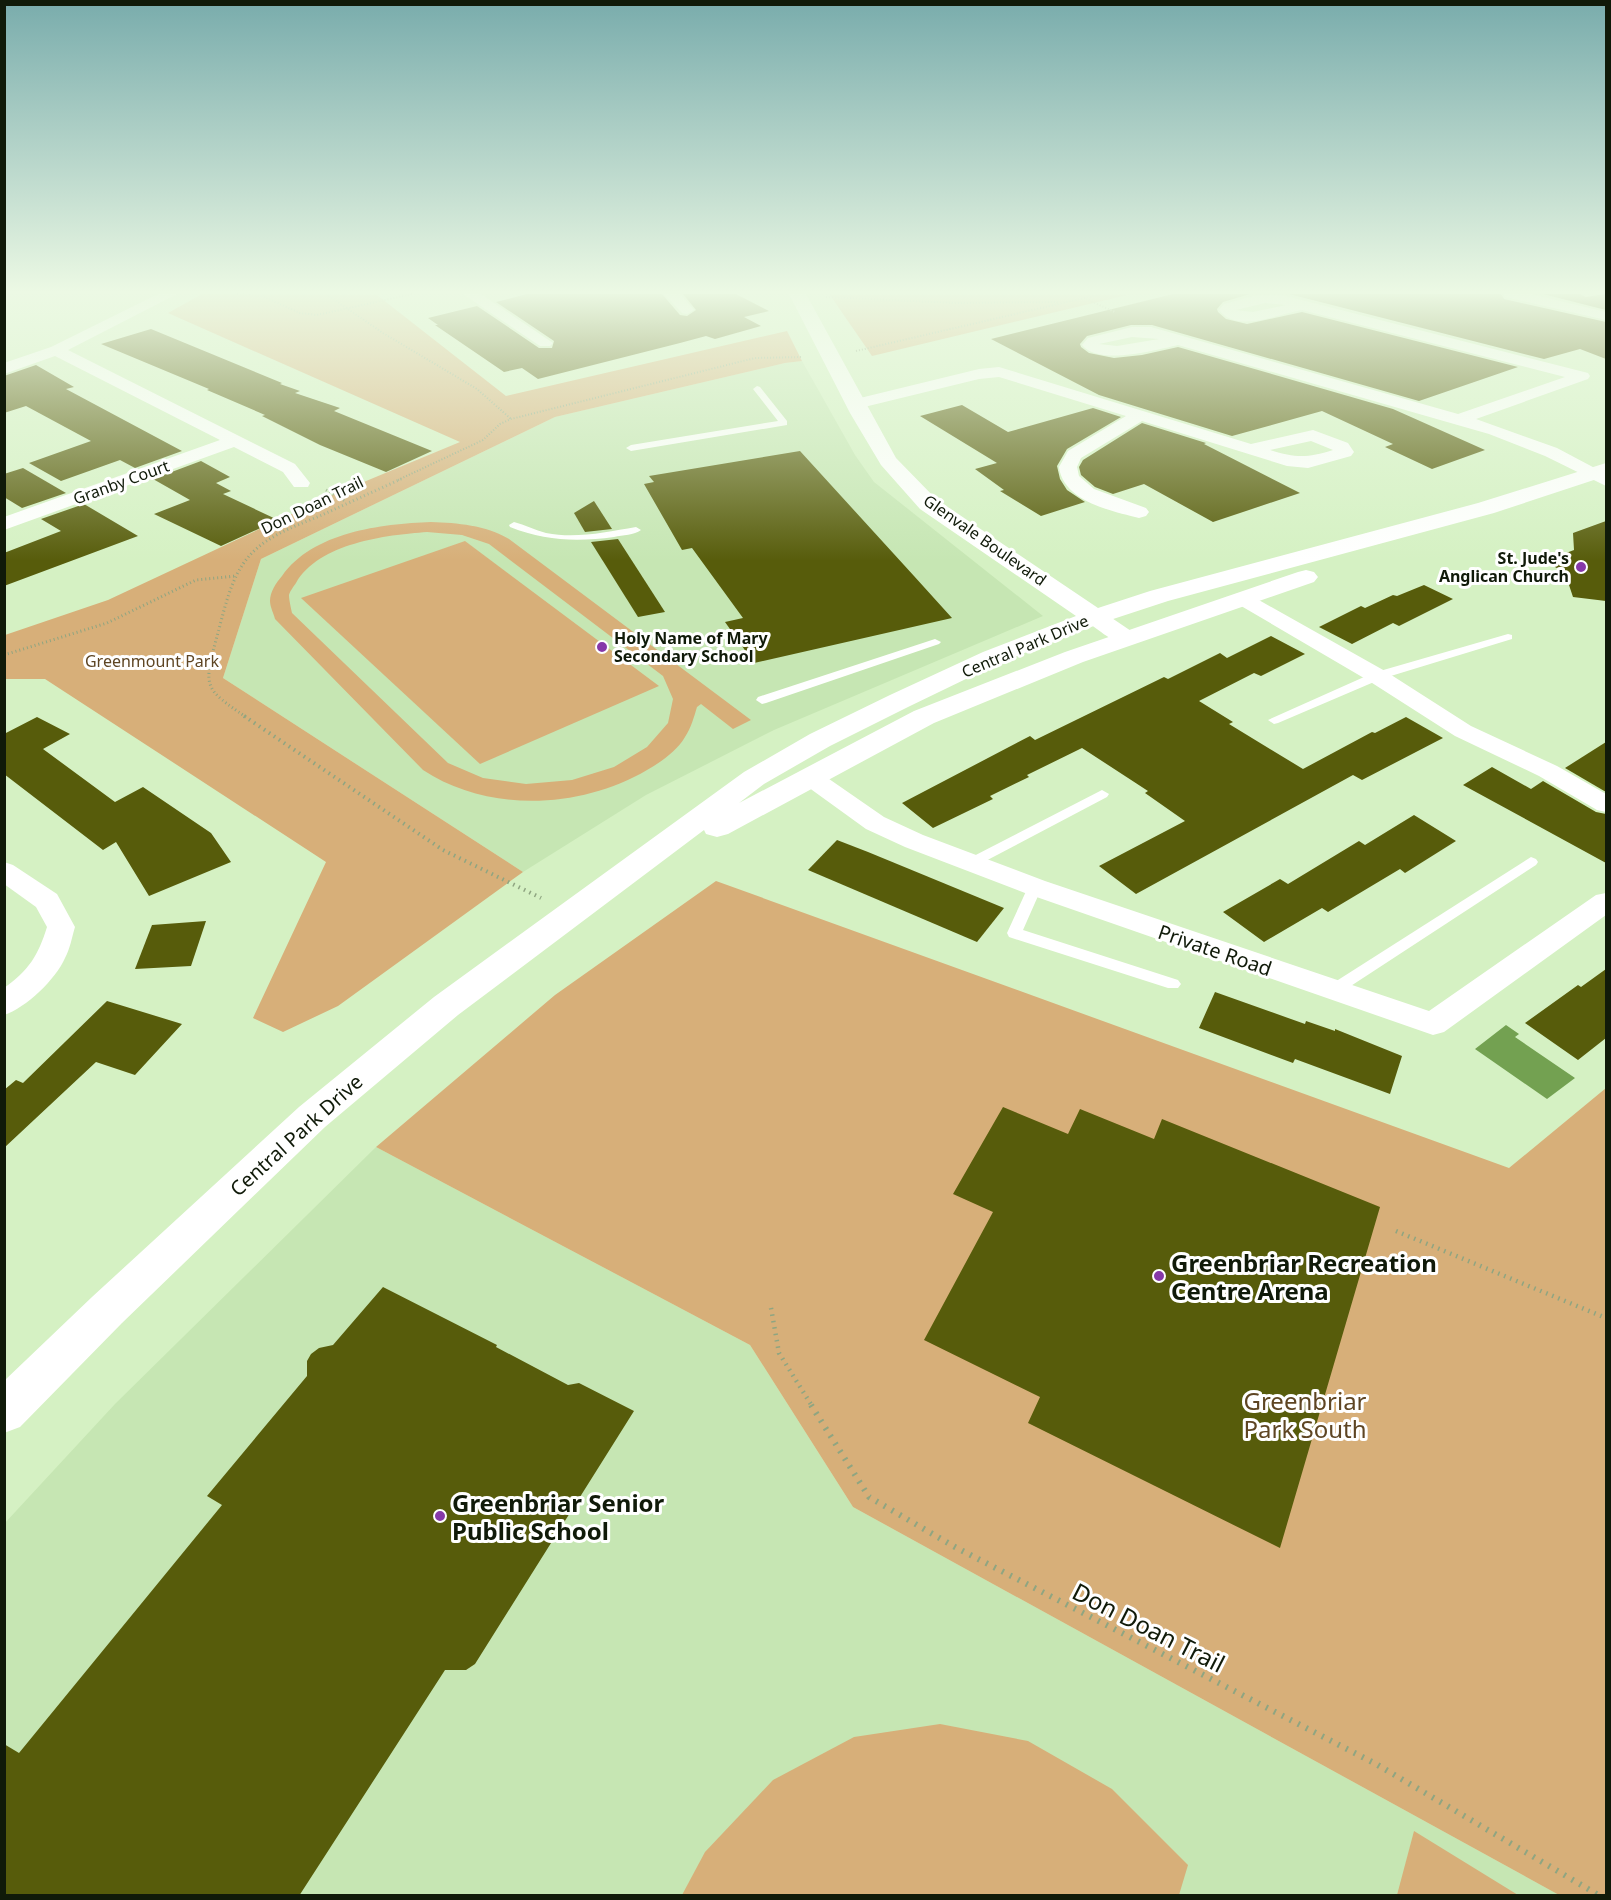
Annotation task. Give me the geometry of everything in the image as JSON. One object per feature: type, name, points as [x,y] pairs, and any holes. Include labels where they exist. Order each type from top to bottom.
[{"type":"street","points":[[122,383],[289,468],[301,483]]},
{"type":"street","name":"Glenvale Boulevard","points":[[845,383],[888,461],[928,504],[1126,638]]},
{"type":"street","points":[[856,404],[943,383]]},
{"type":"street","points":[[1037,383],[1138,416],[1251,449]]},
{"type":"street","points":[[1327,383],[1495,430],[1602,475]]},
{"type":"street","points":[[1461,419],[1563,383]]},
{"type":"street","points":[[1138,416],[1074,455],[1068,463],[1066,474],[1072,484],[1084,492],[1139,512]]},
{"type":"street","name":"Granby Court","points":[[4,524],[237,440]]},
{"type":"street","name":"Central Park Drive","points":[[4,1413],[116,1302],[312,1117],[446,1006],[754,778],[820,740],[992,657],[1095,617],[1170,593],[1602,475]]},
{"type":"street","name":"Central Park Drive","points":[[610,884],[924,717],[1126,638],[1442,528],[1486,508]]},
{"type":"street","points":[[1243,599],[1377,676],[1463,731],[1548,771],[1606,804]]},
{"type":"street","name":"Private Road","points":[[810,777],[874,823],[971,863],[1332,991],[1433,1024],[1606,902]]},
{"type":"street","points":[[4,871],[47,901],[61,927],[52,957],[25,988],[4,1004]]},
{"type":"lane","points":[[631,448],[784,423],[757,389]]},
{"type":"lane","points":[[513,525],[550,538],[577,538],[636,530]]},
{"type":"lane","points":[[1274,720],[1377,676],[1508,637]]},
{"type":"lane","points":[[762,700],[935,642]]},
{"type":"lane","points":[[971,863],[1102,794]]},
{"type":"lane","points":[[1332,991],[1531,862]]},
{"type":"lane","points":[[1035,887],[1014,933],[1173,984]]},
{"type":"path","name":"Don Doan Trail","points":[[467,383],[511,418],[500,424],[483,440],[457,454],[287,530],[261,545],[249,556],[236,576],[207,673],[210,688],[224,702],[442,850],[547,901]]},
{"type":"path","points":[[4,655],[48,644],[107,623],[174,588],[196,580],[236,576]]},
{"type":"path","points":[[1396,1231],[1606,1318]]},
{"type":"path","name":"Don Doan Trail","points":[[771,1308],[780,1353],[869,1497],[955,1547],[1376,1764],[1600,1896]]},
{"type":"shaded area","name":"Holy Name of Mary Secondary School","points":[[701,383],[814,383],[855,455],[874,482],[1043,616],[774,730],[646,795],[523,872],[223,678],[261,559],[555,417]]},
{"type":"shaded area","points":[[1506,1025],[1519,1034],[1515,1037],[1575,1078],[1547,1099],[1475,1049]]},
{"type":"shaded area","name":"Greenbriar Senior Public School","points":[[376,1147],[750,1345],[853,1507],[1559,1895],[5,1895],[4,1524],[115,1404]]},
{"type":"green space","name":"Greenmount Park","points":[[326,383],[489,383],[506,396],[564,383],[701,383],[555,417],[261,559],[223,678],[523,872],[338,1006],[283,1032],[253,1018],[326,862],[45,679],[5,679],[5,635],[108,600],[330,496],[460,442]]},
{"type":"green space","points":[[431,522],[471,526],[500,534],[509,539],[751,720],[733,729],[701,704],[697,707],[691,726],[682,742],[658,763],[621,783],[564,798],[535,801],[476,794],[449,784],[423,770],[275,619],[270,598],[280,579],[295,561],[311,549],[330,540],[370,528]],"holes":[[[411,533],[462,535],[489,544],[663,676],[673,699],[668,723],[647,747],[614,767],[572,780],[526,784],[483,778],[448,763],[292,613],[289,595],[291,590],[307,569],[337,550],[374,539]]]},
{"type":"green space","points":[[465,541],[659,686],[480,764],[301,598]]},
{"type":"green space","name":"Greenbriar Park South","points":[[716,881],[1509,1168],[1606,1088],[1606,1895],[1559,1895],[853,1507],[750,1345],[376,1147],[555,995]]},
{"type":"green space","points":[[940,1724],[1028,1741],[1112,1789],[1188,1865],[1179,1895],[682,1895],[705,1852],[773,1780],[854,1737]]},
{"type":"green space","points":[[1414,1831],[1518,1895],[1397,1895]]},
{"type":"building","points":[[4,383],[67,383],[74,387],[66,389],[182,451],[135,468],[120,460],[61,481],[29,463],[91,441],[26,406],[4,413]]},
{"type":"building","points":[[194,383],[281,383],[300,391],[295,393],[340,408],[334,411],[432,451],[386,472],[320,445],[262,416],[265,415],[207,390],[209,389]]},
{"type":"building","points":[[1075,383],[1302,383],[1393,409],[1485,450],[1432,469],[1385,447],[1393,444],[1322,411],[1232,436],[1099,395]]},
{"type":"building","points":[[1355,383],[1472,383],[1419,401]]},
{"type":"building","points":[[962,405],[1008,432],[1093,408],[1121,417],[1067,449],[1057,466],[1060,479],[1067,490],[1085,502],[1041,516],[1000,491],[1004,490],[975,469],[997,463],[920,416]]},
{"type":"building","points":[[1142,423],[1206,443],[1204,444],[1300,493],[1213,522],[1144,484],[1113,494],[1095,487],[1081,475],[1079,467],[1083,460]]},
{"type":"building","points":[[800,451],[952,618],[754,663],[725,622],[743,618],[692,548],[682,550],[644,484],[654,482],[649,476]]},
{"type":"building","points":[[201,461],[230,477],[216,483],[231,491],[223,494],[278,520],[221,546],[154,514],[190,500],[153,479]]},
{"type":"building","points":[[23,468],[66,493],[22,508],[4,497],[4,474]]},
{"type":"building","points":[[594,501],[612,529],[585,532],[574,513]]},
{"type":"building","points":[[84,504],[138,536],[4,586],[4,553],[61,531],[41,519]]},
{"type":"building","name":"St. Jude's Anglican Church","points":[[1606,521],[1606,601],[1573,597],[1565,573],[1545,561],[1574,550],[1573,533]]},
{"type":"building","points":[[618,539],[665,612],[638,617],[591,542]]},
{"type":"building","points":[[1424,585],[1453,599],[1399,626],[1393,623],[1352,644],[1319,627],[1361,606],[1365,608],[1393,595],[1397,596]]},
{"type":"building","points":[[1271,636],[1305,654],[1261,676],[1254,673],[1199,701],[1233,722],[1229,724],[1303,769],[1372,732],[1375,733],[1406,717],[1443,738],[1362,780],[1353,775],[1136,894],[1099,866],[1185,821],[1145,793],[1148,791],[1082,748],[990,796],[993,799],[933,828],[902,803],[1030,736],[1035,740],[1164,677],[1168,679],[1220,653],[1227,658]]},
{"type":"building","points":[[37,717],[70,734],[43,749],[115,802],[143,787],[211,833],[231,862],[149,896],[116,842],[103,850],[4,774],[4,734]]},
{"type":"building","points":[[1606,742],[1606,792],[1565,768]]},
{"type":"building","points":[[1492,767],[1531,789],[1543,781],[1596,812],[1606,814],[1606,863],[1463,785]]},
{"type":"building","points":[[1414,815],[1456,841],[1405,873],[1400,869],[1328,912],[1322,908],[1264,942],[1223,912],[1280,879],[1288,884],[1359,841],[1365,845]]},
{"type":"building","points":[[837,840],[1004,908],[977,942],[808,870]]},
{"type":"building","points":[[206,921],[191,966],[135,969],[152,925]]},
{"type":"building","points":[[1606,969],[1606,1038],[1578,1060],[1525,1023],[1578,985],[1581,987]]},
{"type":"building","points":[[1215,992],[1305,1024],[1306,1021],[1335,1031],[1335,1029],[1402,1056],[1390,1094],[1295,1059],[1293,1063],[1199,1028]]},
{"type":"building","points":[[107,1001],[182,1024],[135,1075],[96,1062],[4,1148],[4,1090],[16,1080],[23,1083]]},
{"type":"building","name":"Greenbriar Recreation Centre Arena","points":[[1003,1107],[1068,1134],[1080,1109],[1154,1139],[1162,1119],[1380,1207],[1280,1548],[1028,1423],[1040,1397],[924,1340],[993,1212],[953,1194]]},
{"type":"building","points":[[383,1287],[497,1345],[496,1347],[568,1385],[579,1383],[634,1411],[475,1664],[466,1670],[445,1670],[299,1896],[4,1896],[4,1744],[19,1753],[222,1505],[207,1496],[307,1376],[307,1361],[311,1354],[319,1348],[333,1345]]},
{"type":"place","name":"St. Jude's Anglican Church","points":[[1581,567]]},
{"type":"place","name":"Holy Name of Mary Secondary School","points":[[602,647]]},
{"type":"place","name":"Greenbriar Recreation Centre Arena","points":[[1159,1276]]},
{"type":"place","name":"Greenbriar Senior Public School","points":[[440,1516]]}]
